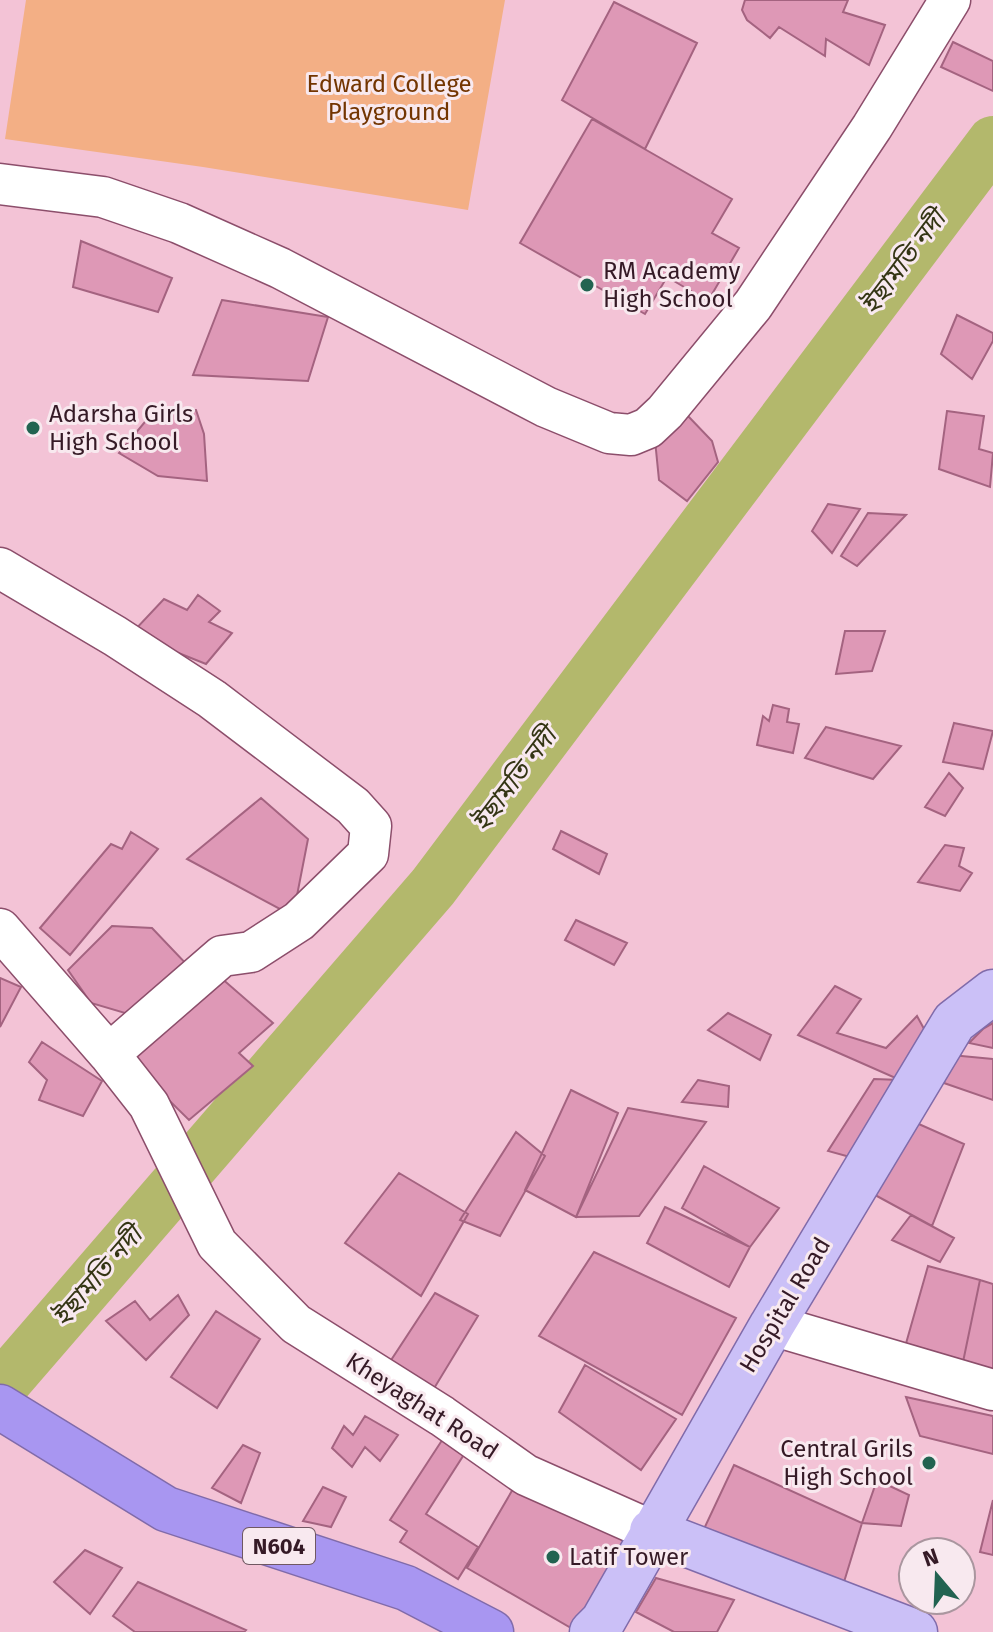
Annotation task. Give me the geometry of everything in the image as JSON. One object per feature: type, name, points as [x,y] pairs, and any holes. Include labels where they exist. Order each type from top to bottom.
[{"type":"highway","name":"N604","points":[[0,1407],[166,1509],[406,1588],[491,1632]]},
{"type":"main road","name":"Hospital Road","points":[[592,1632],[603,1621],[772,1325],[954,1022],[993,992]]},
{"type":"main road","points":[[652,1531],[915,1632]]},
{"type":"street","points":[[0,184],[103,197],[179,223],[280,268],[546,407],[609,433],[631,435],[648,428],[665,412],[753,305],[872,127],[950,0]]},
{"type":"street","points":[[0,568],[115,636],[212,699],[353,806],[371,826],[368,854],[299,921],[251,952],[222,956],[109,1054]]},
{"type":"street","name":"Kheyaghat Road","points":[[0,929],[109,1054],[149,1105],[217,1244],[296,1324],[442,1416],[526,1475],[652,1531]]},
{"type":"street","points":[[772,1325],[993,1390]]},
{"type":"shaded area","points":[[0,0],[993,0],[993,1632],[0,1632]]},
{"type":"green space","name":"Edward College Playground","points":[[26,0],[505,0],[468,210],[5,139]]},
{"type":"building","points":[[745,0],[848,0],[843,12],[885,25],[869,65],[826,39],[825,56],[779,27],[770,38],[747,20],[742,10]]},
{"type":"building","points":[[614,2],[697,43],[645,149],[562,100]]},
{"type":"building","points":[[953,42],[993,61],[993,91],[941,67]]},
{"type":"building","points":[[592,119],[732,199],[712,233],[739,248],[708,301],[667,277],[645,314],[520,243]]},
{"type":"building","points":[[81,241],[172,278],[158,312],[73,287]]},
{"type":"building","points":[[222,300],[328,317],[308,381],[193,375]]},
{"type":"building","points":[[957,315],[993,333],[993,341],[972,379],[941,354]]},
{"type":"building","points":[[196,410],[204,434],[207,481],[158,476],[119,453],[154,411]]},
{"type":"building","points":[[947,411],[984,416],[979,449],[993,453],[990,487],[939,469]]},
{"type":"building","points":[[688,416],[712,441],[718,462],[687,501],[659,480],[655,440]]},
{"type":"building","points":[[828,504],[860,509],[832,553],[812,531]]},
{"type":"building","points":[[868,513],[906,515],[857,566],[841,556]]},
{"type":"building","points":[[198,595],[220,611],[209,622],[232,633],[206,664],[131,634],[164,599],[187,610]]},
{"type":"building","points":[[845,631],[885,631],[872,671],[836,674]]},
{"type":"building","points":[[773,705],[789,709],[787,722],[799,724],[793,753],[757,745],[763,716],[769,721]]},
{"type":"building","points":[[954,723],[993,731],[983,769],[943,762]]},
{"type":"building","points":[[826,727],[901,746],[873,779],[805,758]]},
{"type":"building","points":[[949,773],[963,788],[945,816],[925,807]]},
{"type":"building","points":[[261,798],[308,839],[293,916],[187,859]]},
{"type":"building","points":[[561,831],[607,854],[599,874],[553,849]]},
{"type":"building","points":[[131,832],[158,849],[70,955],[40,928],[111,844],[122,849]]},
{"type":"building","points":[[945,845],[964,848],[959,866],[972,873],[960,891],[918,882]]},
{"type":"building","points":[[576,920],[627,943],[614,965],[565,940]]},
{"type":"building","points":[[112,926],[152,928],[194,972],[135,1016],[91,1003],[68,970]]},
{"type":"building","points":[[212,970],[273,1023],[239,1053],[253,1066],[189,1120],[123,1055]]},
{"type":"building","points":[[0,978],[21,987],[0,1027]]},
{"type":"building","points":[[835,986],[861,999],[837,1033],[886,1048],[917,1016],[929,1038],[900,1080],[798,1035]]},
{"type":"building","points":[[728,1013],[771,1035],[760,1060],[708,1030]]},
{"type":"building","points":[[993,1023],[993,1048],[969,1043],[983,1029]]},
{"type":"building","points":[[42,1042],[102,1081],[83,1116],[39,1100],[47,1080],[29,1062]]},
{"type":"building","points":[[951,1055],[993,1059],[993,1100],[944,1083]]},
{"type":"building","points":[[874,1079],[900,1080],[861,1160],[828,1151]]},
{"type":"building","points":[[698,1080],[729,1086],[728,1107],[682,1102]]},
{"type":"building","points":[[571,1090],[618,1113],[576,1217],[525,1190]]},
{"type":"building","points":[[628,1108],[706,1122],[639,1216],[576,1217]]},
{"type":"building","points":[[912,1121],[964,1144],[932,1226],[875,1195]]},
{"type":"building","points":[[516,1132],[545,1156],[500,1236],[460,1220]]},
{"type":"building","points":[[704,1166],[779,1208],[750,1247],[682,1208]]},
{"type":"building","points":[[399,1173],[468,1214],[421,1296],[345,1243]]},
{"type":"building","points":[[665,1207],[750,1247],[729,1287],[647,1243]]},
{"type":"building","points":[[911,1215],[954,1238],[940,1262],[892,1240]]},
{"type":"building","points":[[594,1252],[736,1318],[682,1415],[539,1336]]},
{"type":"building","points":[[928,1266],[980,1280],[963,1362],[905,1347]]},
{"type":"building","points":[[980,1280],[993,1284],[993,1371],[963,1362]]},
{"type":"building","points":[[435,1293],[478,1316],[427,1400],[382,1374]]},
{"type":"building","points":[[178,1295],[189,1315],[146,1360],[106,1321],[135,1301],[150,1320]]},
{"type":"building","points":[[216,1311],[260,1339],[217,1408],[171,1377]]},
{"type":"building","points":[[585,1365],[676,1419],[641,1470],[559,1412]]},
{"type":"building","points":[[906,1397],[993,1416],[993,1454],[920,1436]]},
{"type":"building","points":[[365,1416],[398,1435],[380,1461],[365,1447],[352,1467],[332,1448],[344,1426],[353,1435]]},
{"type":"building","points":[[450,1428],[472,1442],[426,1514],[478,1547],[458,1579],[400,1542],[407,1531],[390,1520]]},
{"type":"building","points":[[243,1445],[260,1453],[241,1503],[212,1488]]},
{"type":"building","points":[[734,1465],[862,1523],[844,1582],[703,1531]]},
{"type":"building","name":"Latif Tower","points":[[520,1477],[639,1546],[578,1632],[467,1568]]},
{"type":"building","points":[[877,1480],[909,1495],[901,1526],[862,1523]]},
{"type":"building","points":[[323,1487],[346,1497],[331,1527],[303,1521]]},
{"type":"building","points":[[993,1500],[993,1555],[980,1552]]},
{"type":"building","points":[[85,1550],[122,1568],[90,1614],[54,1582]]},
{"type":"building","points":[[656,1578],[734,1600],[717,1632],[674,1632],[636,1612]]},
{"type":"building","points":[[138,1582],[246,1630],[135,1632],[113,1616]]},
{"type":"waterway","name":"ইছামতি নদী","points":[[0,1388],[433,887],[993,142]]},
{"type":"place","name":"RM Academy High School","points":[[587,285]]},
{"type":"place","name":"Adarsha Girls High School","points":[[33,428]]},
{"type":"place","name":"Central Grils High School","points":[[929,1463]]},
{"type":"place","name":"Latif Tower","points":[[553,1557]]}]
